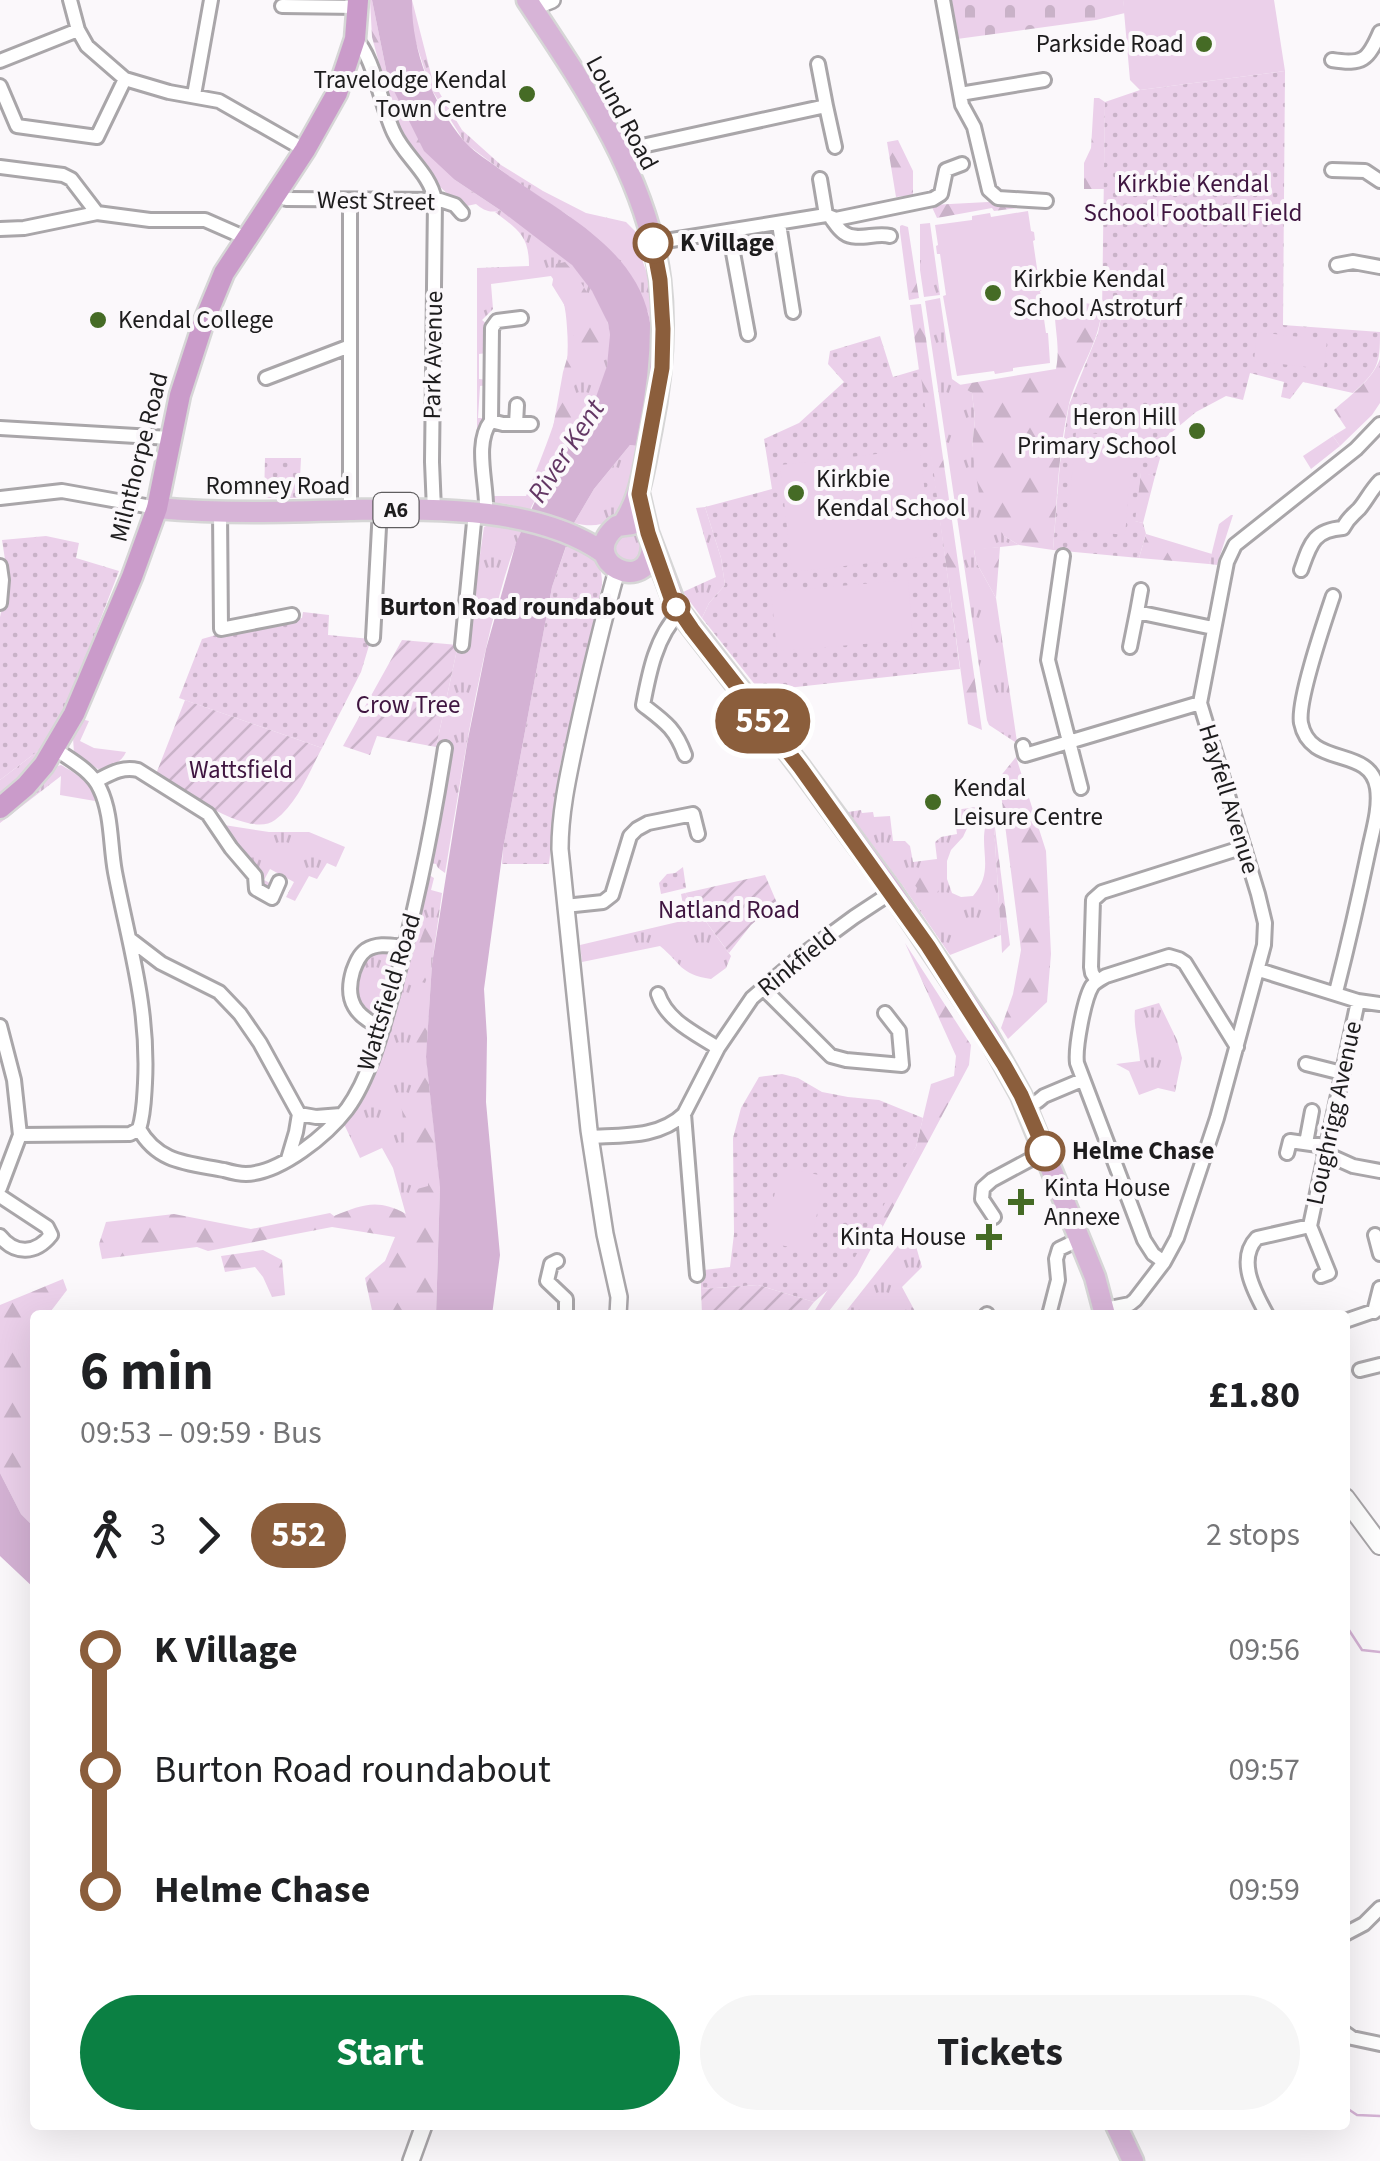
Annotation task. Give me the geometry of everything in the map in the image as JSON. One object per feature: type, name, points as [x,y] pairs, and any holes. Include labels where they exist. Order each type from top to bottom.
[{"type":"highway","name":"Milnthorpe Road","points":[[0,808],[26,786],[55,748],[82,697],[157,508],[183,382],[202,324],[224,273],[337,93],[355,39],[358,4]]},
{"type":"main road","name":"Lound Road","points":[[537,2],[619,151],[653,243],[660,280],[662,368],[639,494],[606,540],[603,551]]},
{"type":"main road","name":"Lound Road","points":[[639,494],[650,538],[676,605]]},
{"type":"main road","name":"Romney Road","points":[[157,508],[480,513],[511,517],[603,551]]},
{"type":"main road","points":[[603,551],[643,568],[651,557],[650,538],[636,525],[617,527]]},
{"type":"main road","points":[[603,551],[676,605],[892,892],[1035,1101],[1046,1152],[1110,1310]]},
{"type":"main road","points":[[1350,1505],[1380,1545]]},
{"type":"main road","points":[[1118,2130],[1134,2161]]},
{"type":"street","points":[[70,0],[78,30],[88,46],[125,79],[219,101],[304,150]]},
{"type":"street","points":[[194,95],[211,0]]},
{"type":"street","points":[[942,0],[962,105],[974,127],[993,195],[1046,201]]},
{"type":"street","points":[[282,6],[358,4]]},
{"type":"street","points":[[0,61],[78,30]]},
{"type":"street","points":[[1332,60],[1353,64],[1370,54],[1380,32]]},
{"type":"street","points":[[355,39],[364,50],[396,137],[427,179],[435,200]]},
{"type":"street","points":[[818,64],[835,147]]},
{"type":"street","points":[[0,86],[18,126],[98,137],[125,79]]},
{"type":"street","points":[[960,94],[1044,80]]},
{"type":"street","points":[[619,151],[826,106]]},
{"type":"street","points":[[653,243],[930,200],[941,194],[946,170],[962,164]]},
{"type":"street","points":[[0,167],[71,179],[97,214]]},
{"type":"street","points":[[1332,170],[1364,171],[1380,181]]},
{"type":"street","points":[[820,179],[828,217],[845,234],[890,236]]},
{"type":"street","name":"West Street","points":[[286,199],[435,200],[455,205],[462,214]]},
{"type":"street","points":[[350,200],[350,510]]},
{"type":"street","name":"Park Avenue","points":[[434,510],[435,200]]},
{"type":"street","points":[[0,230],[97,214],[150,220],[205,220],[246,238]]},
{"type":"street","points":[[778,224],[793,312]]},
{"type":"street","points":[[729,232],[748,334]]},
{"type":"street","points":[[1334,266],[1354,262],[1380,267]]},
{"type":"street","points":[[462,645],[472,558],[487,496],[483,450],[484,430],[491,421],[492,328],[497,321],[521,318]]},
{"type":"street","points":[[266,378],[350,346]]},
{"type":"street","points":[[516,424],[517,405]]},
{"type":"street","points":[[491,421],[531,424]]},
{"type":"street","name":"Hayfell Avenue","points":[[1117,1310],[1130,1304],[1164,1262],[1177,1238],[1203,1162],[1264,945],[1265,923],[1200,704],[1226,562],[1235,545],[1356,449],[1380,424]]},
{"type":"street","points":[[0,428],[170,438]]},
{"type":"street","points":[[1301,570],[1310,543],[1328,529],[1343,528],[1380,481]]},
{"type":"street","points":[[0,498],[62,491],[157,508]]},
{"type":"street","points":[[373,638],[380,510]]},
{"type":"street","points":[[220,511],[221,630],[292,615]]},
{"type":"street","points":[[603,551],[584,700],[563,805],[560,848],[590,1137],[620,1297],[619,1310]]},
{"type":"street","points":[[1064,556],[1048,660],[1081,788]]},
{"type":"street","points":[[0,566],[0,603]]},
{"type":"street","points":[[1130,647],[1141,590]]},
{"type":"street","points":[[1333,596],[1308,682],[1301,726],[1323,752],[1370,770],[1377,785],[1378,803],[1336,992]]},
{"type":"street","points":[[676,605],[656,651],[642,705],[678,736],[686,755]]},
{"type":"street","points":[[1137,612],[1213,628]]},
{"type":"street","points":[[1023,746],[1025,755],[1200,704]]},
{"type":"street","points":[[20,1135],[130,1134],[139,1128],[143,1112],[146,1065],[138,976],[115,871],[105,802],[96,781],[55,748]]},
{"type":"street","name":"Wattsfield Road","points":[[139,1128],[152,1148],[165,1157],[249,1174],[272,1168],[318,1139],[349,1107],[383,1028],[406,948],[445,748]]},
{"type":"street","points":[[96,781],[129,767],[138,770],[208,814],[255,876],[256,889],[272,898],[279,882]]},
{"type":"street","points":[[565,906],[603,902],[612,895],[630,836],[648,823],[693,814],[698,834]]},
{"type":"street","points":[[1097,981],[1091,966],[1093,900],[1102,892],[1244,848]]},
{"type":"street","name":"Rinkfield","points":[[684,1114],[718,1048],[752,998],[845,923],[892,892]]},
{"type":"street","points":[[131,940],[162,963],[218,992],[236,1009],[260,1043],[299,1114],[288,1159]]},
{"type":"street","points":[[383,1028],[366,1021],[354,1006],[351,977],[366,950],[386,945],[406,948]]},
{"type":"street","points":[[1164,1262],[1144,1240],[1082,1080],[1076,1052],[1090,990],[1097,981],[1159,959],[1179,959],[1236,1047]]},
{"type":"street","points":[[138,976],[162,963]]},
{"type":"street","points":[[1258,970],[1380,1004]]},
{"type":"street","points":[[762,988],[831,1056],[902,1064],[899,1031],[885,1012]]},
{"type":"street","points":[[658,994],[661,1004],[678,1023],[718,1048]]},
{"type":"street","name":"Loughrigg Avenue","points":[[1310,1226],[1358,1000]]},
{"type":"street","points":[[0,1026],[7,1082],[20,1135],[0,1188]]},
{"type":"street","points":[[1306,1064],[1342,1073]]},
{"type":"street","points":[[1035,1101],[1082,1080]]},
{"type":"street","points":[[1306,1143],[1312,1111]]},
{"type":"street","points":[[299,1114],[341,1115]]},
{"type":"street","points":[[590,1137],[660,1130],[684,1114]]},
{"type":"street","points":[[684,1114],[696,1276]]},
{"type":"street","points":[[1287,1153],[1290,1141],[1306,1143],[1353,1166],[1380,1171]]},
{"type":"street","points":[[994,1216],[982,1199],[983,1188],[1046,1152]]},
{"type":"street","points":[[0,1196],[47,1227],[50,1235],[28,1250],[16,1250],[0,1236]]},
{"type":"street","points":[[1262,1310],[1247,1270],[1251,1244],[1257,1238],[1310,1226],[1328,1277]]},
{"type":"street","points":[[1375,1235],[1380,1254]]},
{"type":"street","points":[[1050,1310],[1058,1280],[1059,1250],[1080,1239]]},
{"type":"street","points":[[557,1260],[551,1264],[547,1281],[566,1299],[566,1310]]},
{"type":"street","points":[[1350,1319],[1377,1310],[1380,1288]]},
{"type":"street","points":[[1360,1370],[1380,1365]]},
{"type":"street","points":[[1350,1931],[1380,1908]]},
{"type":"street","points":[[1350,2035],[1380,2044]]},
{"type":"street","points":[[411,2161],[422,2130]]},
{"type":"green space","points":[[370,0],[388,79],[455,180],[500,210],[487,211],[476,204],[462,207],[440,187],[403,134],[372,37]]},
{"type":"green space","points":[[412,0],[433,82],[462,130],[501,165],[543,191],[586,213],[626,222],[635,231],[650,282],[653,339],[648,312],[569,216],[465,143],[430,87],[411,27]]},
{"type":"green space","points":[[950,0],[1123,0],[1125,13],[957,39]]},
{"type":"green space","name":"Parkside Road","points":[[1123,0],[1274,0],[1285,71],[1140,90],[1130,80]]},
{"type":"green space","name":"Kirkbie Kendal School Football Field","points":[[1285,71],[1283,325],[1380,332],[1376,366],[1353,393],[1303,382],[1290,399],[1281,397],[1284,382],[1250,373],[1243,400],[1226,396],[1196,412],[1166,437],[1155,476],[1141,473],[1135,521],[1143,523],[1146,534],[1139,558],[1053,550],[1069,405],[1102,313],[1105,102],[1140,90]]},
{"type":"green space","points":[[1094,98],[1105,102],[1104,189],[1084,189],[1084,163],[1091,148]]},
{"type":"green space","points":[[898,140],[913,171],[913,195],[896,197],[887,142]]},
{"type":"green space","points":[[988,202],[1033,206],[994,211],[992,208],[937,218],[931,205]]},
{"type":"green space","points":[[500,210],[574,267],[602,308],[610,335],[609,358],[593,404],[530,510],[494,503],[493,496],[526,496],[529,489],[563,391],[567,321],[561,294],[551,276],[491,284],[493,309],[482,320],[488,325],[487,353],[479,354],[479,379],[488,380],[487,385],[480,386],[478,418],[487,418],[482,496],[477,497],[477,268],[529,266],[524,240],[495,212]]},
{"type":"green space","name":"Kirkbie Kendal School Astroturf","points":[[1028,211],[1050,363],[995,374],[994,371],[957,376],[935,225],[972,220],[972,216],[990,213],[991,217]]},
{"type":"green space","points":[[930,223],[940,295],[924,297],[920,224]]},
{"type":"green space","points":[[902,225],[908,227],[919,298],[909,300],[900,232]]},
{"type":"green space","points":[[565,262],[594,304],[606,341],[595,364],[581,367],[574,387],[572,428],[549,470],[541,462],[552,433],[563,372],[580,315],[565,306],[552,285],[556,264]]},
{"type":"green space","points":[[940,298],[952,379],[972,393],[972,448],[1004,536],[1019,545],[974,550],[976,562],[996,598],[1017,742],[987,720],[925,301]]},
{"type":"green space","points":[[1055,300],[1102,305],[1097,332],[1068,409],[1053,550],[1019,545],[1004,536],[979,494],[972,448],[972,393],[959,385],[1056,369]]},
{"type":"green space","points":[[921,304],[982,730],[968,724],[910,305]]},
{"type":"green space","points":[[1257,332],[1327,340],[1324,369],[1254,361]]},
{"type":"green space","name":"Kirkbie Kendal School","points":[[880,336],[893,377],[920,369],[960,669],[760,691],[702,618],[725,585],[705,507],[772,489],[764,439],[799,423],[844,382],[828,364],[830,351]]},
{"type":"green space","points":[[1380,359],[1380,403],[1340,446],[1333,436],[1346,428],[1334,410],[1366,380]]},
{"type":"green space","points":[[1076,432],[1134,437],[1125,535],[1067,529]]},
{"type":"green space","points":[[1333,436],[1340,446],[1311,469],[1303,456]]},
{"type":"green space","points":[[630,445],[637,446],[624,504],[606,522],[574,523],[594,489]]},
{"type":"green space","points":[[920,449],[932,556],[792,572],[780,465]]},
{"type":"green space","points":[[265,458],[301,458],[299,498],[264,498]]},
{"type":"green space","points":[[1141,472],[1155,476],[1143,523],[1134,521]]},
{"type":"green space","points":[[705,507],[725,585],[702,618],[683,592],[716,577],[696,508]]},
{"type":"green space","points":[[1231,515],[1217,565],[1209,564],[1219,524]]},
{"type":"green space","points":[[491,524],[522,531],[504,578],[484,657],[445,873],[431,863],[452,750],[436,747],[458,645],[467,645],[484,527]]},
{"type":"green space","points":[[629,533],[643,542],[644,548],[635,562],[629,563],[615,554],[614,548],[623,534]]},
{"type":"green space","points":[[1146,534],[1212,554],[1209,564],[1139,558]]},
{"type":"green space","points":[[46,536],[79,543],[76,558],[119,571],[72,693],[47,744],[0,780],[0,617],[8,579],[2,540]]},
{"type":"green space","points":[[567,544],[593,557],[602,585],[560,766],[549,864],[502,864],[552,587]]},
{"type":"green space","points":[[1000,547],[996,598],[976,562],[974,549]]},
{"type":"green space","points":[[908,580],[913,640],[777,651],[771,592]]},
{"type":"green space","points":[[303,612],[329,615],[328,635],[371,639],[361,672],[322,748],[179,698],[202,639],[302,618]]},
{"type":"green space","name":"Crow Tree","points":[[402,640],[458,645],[436,747],[377,736],[370,755],[343,746]]},
{"type":"green space","name":"Wattsfield","points":[[185,700],[322,748],[297,796],[275,820],[263,824],[232,818],[156,774]]},
{"type":"green space","points":[[81,719],[89,721],[80,741],[94,748],[126,752],[121,759],[98,769],[74,753],[73,738]]},
{"type":"green space","points":[[47,744],[51,747],[0,799],[0,780]]},
{"type":"green space","points":[[1016,757],[1046,851],[1051,954],[1047,1002],[1008,1039],[1001,1028],[1013,994],[1021,950],[999,778]]},
{"type":"green space","points":[[61,765],[87,784],[95,801],[60,795],[61,776],[0,823],[0,818],[54,767]]},
{"type":"green space","points":[[977,807],[963,837],[951,850],[947,879],[952,893],[961,897],[973,896],[980,886],[985,866],[984,836],[993,812],[1001,935],[950,955],[848,812],[861,810],[873,812],[874,817],[890,816],[893,841],[905,841],[910,846],[913,862],[937,859],[935,842],[957,834],[954,810]]},
{"type":"green space","points":[[993,812],[1010,945],[1002,953],[1001,935]]},
{"type":"green space","points":[[224,825],[269,832],[309,832],[345,847],[336,867],[327,863],[317,879],[309,876],[295,901],[286,897],[294,882],[270,869],[264,880],[272,884],[262,888],[256,869]]},
{"type":"green space","points":[[683,867],[686,888],[661,894],[659,883],[667,874]]},
{"type":"green space","points":[[914,869],[943,875],[936,897],[929,896],[925,906],[915,896],[917,888],[910,879]]},
{"type":"green space","points":[[429,875],[434,878],[431,890],[442,893],[432,964],[426,1057],[440,1187],[406,1215],[393,1168],[382,1148],[360,1158],[344,1124],[415,933]]},
{"type":"green space","name":"Natland Road","points":[[765,875],[777,903],[751,925],[729,953],[685,893]]},
{"type":"green space","points":[[685,893],[731,956],[726,968],[711,979],[687,971],[660,946],[582,962],[580,945],[686,920],[681,894]]},
{"type":"green space","points":[[426,925],[433,933],[425,983],[412,979],[412,962]]},
{"type":"green space","points":[[905,943],[971,1045],[969,1065],[857,1275],[830,1310],[815,1310],[916,1147],[931,1084],[954,1076],[956,1056]]},
{"type":"green space","points":[[386,949],[394,953],[395,960],[383,1004],[378,1014],[366,1016],[354,996],[364,956]]},
{"type":"green space","points":[[1159,1003],[1182,1058],[1175,1092],[1158,1088],[1139,1095],[1129,1071],[1116,1064],[1140,1061],[1135,1010]]},
{"type":"green space","points":[[424,1006],[429,1008],[426,1057],[440,1187],[436,1310],[372,1310],[365,1278],[385,1261],[395,1237],[332,1227],[208,1251],[197,1247],[102,1259],[99,1244],[106,1222],[174,1214],[251,1229],[330,1213],[334,1216],[370,1205],[406,1214],[410,1191],[428,1186],[428,1172],[408,1160],[401,1103],[413,1096],[410,1018]]},
{"type":"green space","points":[[782,1074],[822,1092],[879,1100],[923,1118],[916,1147],[845,1275],[814,1302],[758,1285],[701,1289],[704,1270],[730,1267],[734,1234],[733,1138],[741,1108],[759,1077]]},
{"type":"green space","points":[[780,1167],[824,1176],[810,1251],[765,1242]]},
{"type":"green space","points":[[911,1229],[922,1267],[902,1287],[914,1310],[847,1310]]},
{"type":"green space","points":[[263,1250],[282,1260],[285,1295],[272,1297],[255,1267],[225,1272],[221,1256]]},
{"type":"green space","points":[[63,1279],[67,1290],[52,1310],[30,1310],[30,1523],[21,1514],[0,1473],[0,1305]]},
{"type":"green space","points":[[758,1285],[814,1302],[808,1310],[702,1310],[701,1289]]},
{"type":"water","name":"River Kent","points":[[372,0],[412,0],[415,37],[426,75],[453,126],[478,154],[607,247],[640,291],[651,333],[650,382],[637,446],[630,445],[594,489],[574,523],[552,587],[503,849],[484,989],[486,1102],[500,1255],[493,1310],[436,1310],[440,1187],[426,1057],[432,964],[486,649],[516,543],[543,484],[596,397],[607,366],[610,335],[592,291],[572,265],[455,180],[424,151],[388,79]]},
{"type":"water","points":[[0,1473],[21,1514],[30,1523],[30,1584],[0,1556]]},
{"type":"waterway","points":[[1350,1632],[1362,1650],[1380,1652]]},
{"type":"waterway","points":[[1350,2110],[1357,2115],[1380,2116]]},
{"type":"bus line","name":"552","points":[[653,243],[660,280],[662,368],[639,494],[671,598],[859,846],[928,946],[1004,1065],[1045,1151]]},
{"type":"place","name":"Parkside Road","points":[[1204,44]]},
{"type":"place","name":"Travelodge Kendal Town Centre","points":[[527,94]]},
{"type":"place","name":"K Village","points":[[653,243]]},
{"type":"place","name":"Kirkbie Kendal School Astroturf","points":[[993,293]]},
{"type":"place","name":"Kendal College","points":[[98,320]]},
{"type":"place","name":"Heron Hill Primary School","points":[[1197,431]]},
{"type":"place","name":"Kirkbie Kendal School","points":[[796,493]]},
{"type":"place","name":"Burton Road roundabout","points":[[676,607]]},
{"type":"place","name":"Kendal Leisure Centre","points":[[933,802]]},
{"type":"place","name":"Helme Chase","points":[[1045,1151]]},
{"type":"place","name":"Kinta House Annexe","points":[[1021,1202]]},
{"type":"place","name":"Kinta House","points":[[989,1237]]}]
